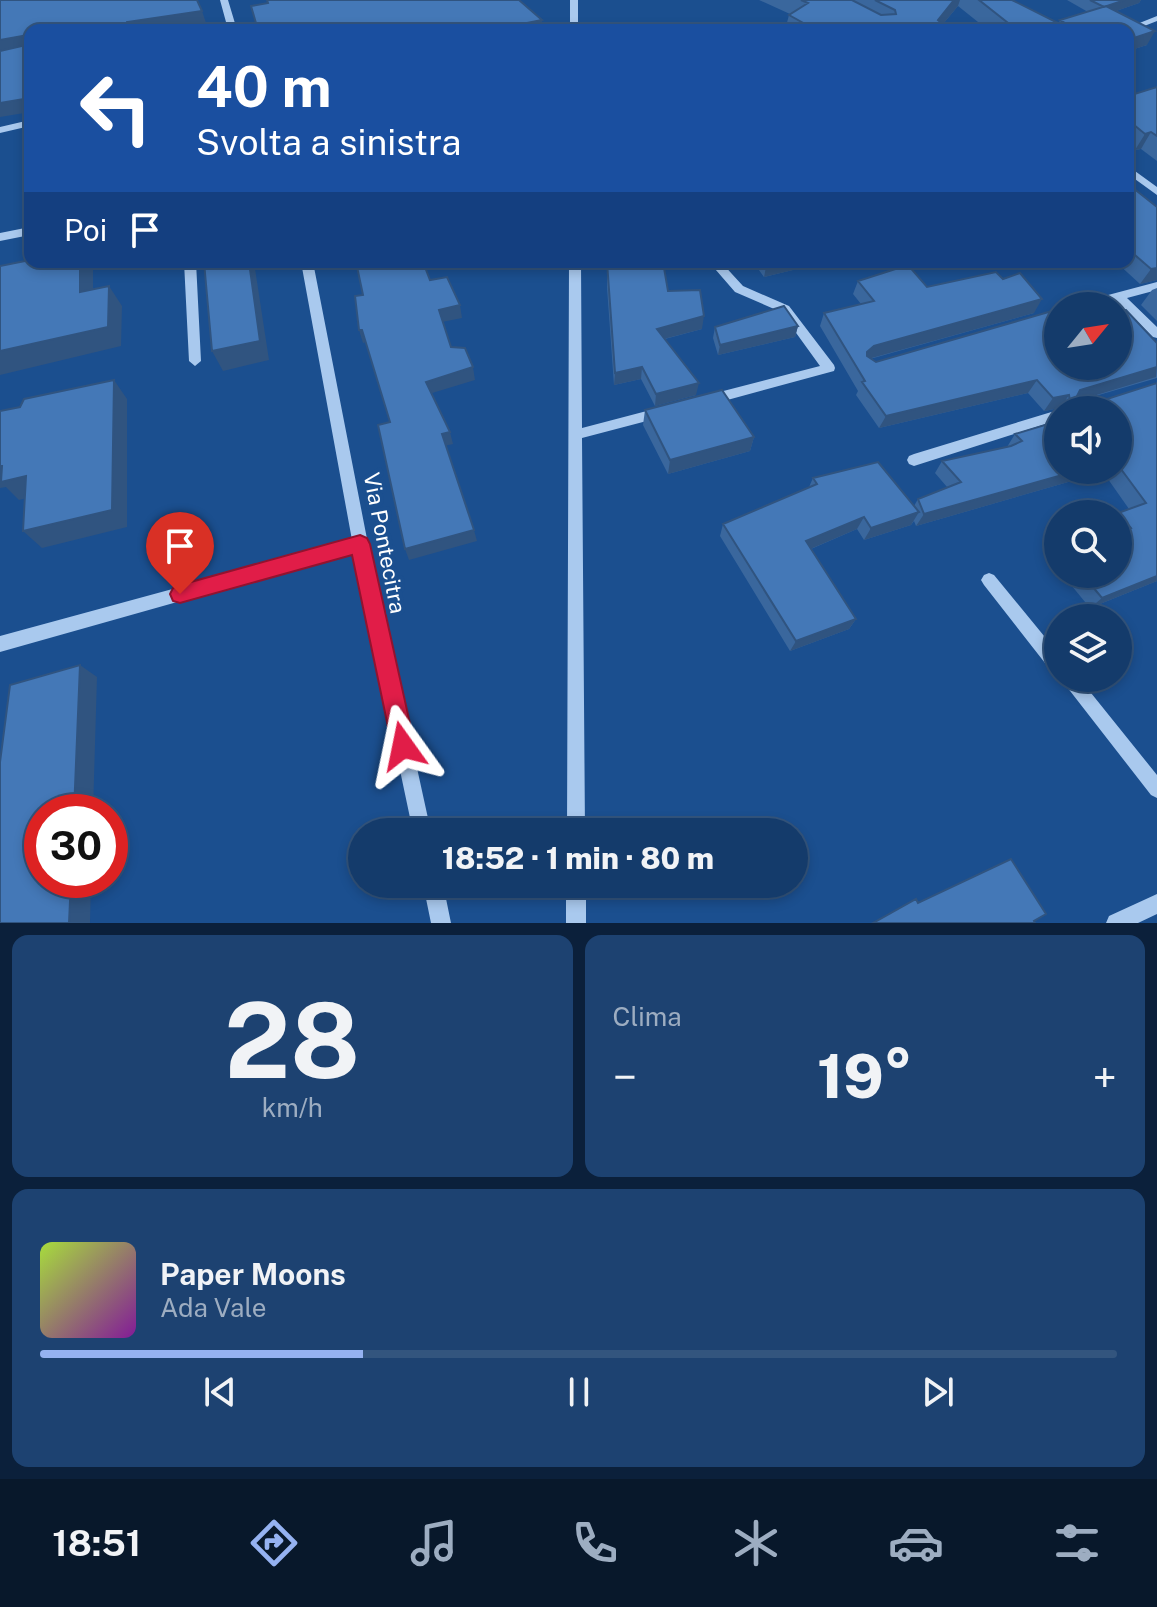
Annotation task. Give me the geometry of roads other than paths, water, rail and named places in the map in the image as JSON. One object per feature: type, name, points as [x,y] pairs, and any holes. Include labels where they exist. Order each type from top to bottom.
[{"type":"street","points":[[224,0],[231,24]]},
{"type":"street","points":[[574,0],[574,24]]},
{"type":"street","points":[[1134,27],[1157,18]]},
{"type":"street","points":[[0,130],[24,124]]},
{"type":"street","points":[[1134,174],[1157,192]]},
{"type":"street","points":[[0,237],[24,232]]},
{"type":"street","points":[[190,268],[195,361]]},
{"type":"street","name":"Via Pontecitra","points":[[308,268],[360,544],[419,818]]},
{"type":"street","points":[[575,268],[576,818]]},
{"type":"street","points":[[691,404],[829,368],[785,309],[739,289],[720,268]]},
{"type":"street","points":[[1132,292],[1157,286]]},
{"type":"street","points":[[1132,310],[1157,334]]},
{"type":"street","points":[[575,435],[676,408]]},
{"type":"street","points":[[914,460],[1044,419]]},
{"type":"street","points":[[0,644],[360,544]]},
{"type":"street","points":[[989,580],[1044,649]]},
{"type":"street","points":[[1079,692],[1157,789]]},
{"type":"street","points":[[436,898],[441,923]]},
{"type":"street","points":[[576,898],[576,923]]},
{"type":"street","points":[[1116,923],[1157,904]]}]
